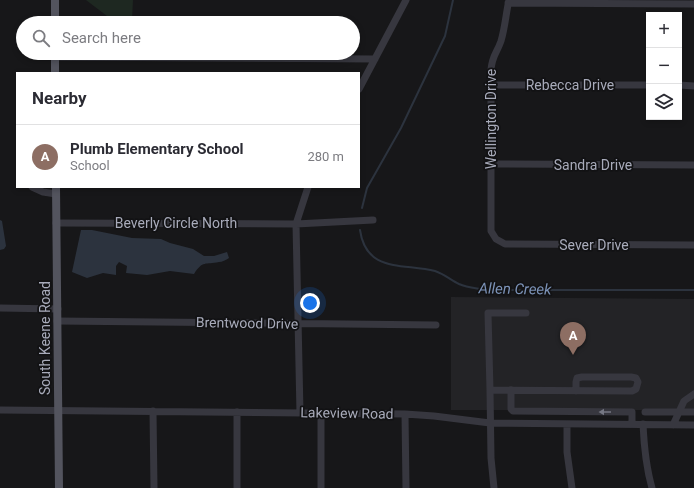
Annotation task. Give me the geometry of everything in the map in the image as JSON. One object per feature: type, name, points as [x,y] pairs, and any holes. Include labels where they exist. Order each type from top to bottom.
[{"type":"main road","points":[[55,0],[55,16]]},
{"type":"main road","points":[[55,60],[55,72]]},
{"type":"main road","name":"South Keene Road","points":[[56,190],[59,488]]},
{"type":"street","points":[[360,87],[406,0]]},
{"type":"street","points":[[509,1],[694,4]]},
{"type":"street","name":"Wellington Drive","points":[[496,239],[492,231],[492,59],[503,35],[509,1]]},
{"type":"street","points":[[360,59],[376,59]]},
{"type":"street","name":"Rebecca Drive","points":[[491,85],[646,85]]},
{"type":"street","points":[[682,86],[694,86]]},
{"type":"street","name":"Sandra Drive","points":[[492,164],[694,165]]},
{"type":"street","points":[[34,188],[43,192],[56,190]]},
{"type":"street","points":[[300,413],[296,224],[308,188]]},
{"type":"street","name":"Beverly Circle North","points":[[56,223],[296,224],[373,220]]},
{"type":"street","name":"Sever Drive","points":[[496,239],[505,244],[694,245]]},
{"type":"street","points":[[0,308],[58,309]]},
{"type":"street","points":[[494,488],[491,458],[488,313],[526,313]]},
{"type":"street","name":"Brentwood Drive","points":[[58,321],[436,325]]},
{"type":"street","points":[[490,390],[576,391],[632,391],[636,389],[638,382],[636,378],[631,377],[582,376],[577,378],[576,391]]},
{"type":"street","points":[[511,390],[511,409],[513,411],[632,412],[632,424]]},
{"type":"street","points":[[673,425],[684,401],[694,394]]},
{"type":"street","name":"Lakeview Road","points":[[0,410],[405,414],[490,422],[694,425]]},
{"type":"street","points":[[153,411],[154,488]]},
{"type":"street","points":[[237,412],[237,488]]},
{"type":"street","points":[[645,412],[694,412]]},
{"type":"street","points":[[321,413],[321,488]]},
{"type":"street","points":[[405,414],[406,488]]},
{"type":"street","points":[[567,424],[567,452],[572,488]]},
{"type":"street","points":[[643,424],[646,458],[652,488]]},
{"type":"shaded area","points":[[86,0],[133,0],[132,16],[107,16]]},
{"type":"shaded area","points":[[0,220],[2,221],[6,246],[4,249],[0,250]]},
{"type":"shaded area","points":[[81,230],[92,230],[132,238],[161,239],[193,249],[204,256],[214,256],[227,252],[229,258],[221,262],[202,265],[194,274],[170,271],[147,275],[126,273],[127,266],[119,262],[116,266],[116,275],[103,273],[87,278],[72,272]]},
{"type":"shaded area","points":[[451,297],[694,299],[694,410],[451,410]]},
{"type":"waterway","name":"Allen Creek","points":[[362,208],[367,188],[401,128],[445,36],[453,0]]},
{"type":"waterway","name":"Allen Creek","points":[[360,230],[364,244],[370,253],[378,260],[388,264],[435,271],[459,284],[472,288],[486,290],[694,290]]},
{"type":"place","name":"Plumb Elementary School","points":[[573,355]]}]
